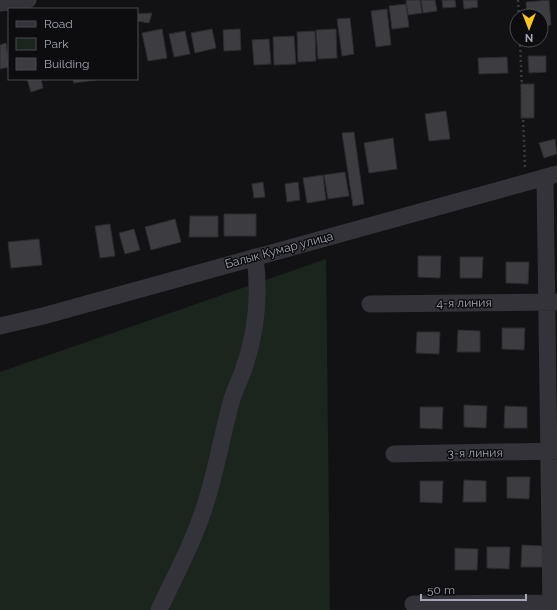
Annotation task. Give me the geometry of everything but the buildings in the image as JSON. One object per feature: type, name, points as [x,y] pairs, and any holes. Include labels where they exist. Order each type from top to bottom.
[{"type":"street","points":[[0,3],[28,0]]},
{"type":"street","points":[[413,604],[553,605],[551,176]]},
{"type":"street","name":"Балык Кумар улица","points":[[0,326],[43,316],[551,176]]},
{"type":"street","points":[[159,610],[183,560],[208,498],[233,398],[244,370],[254,326],[257,302],[258,278],[255,257]]},
{"type":"street","name":"4-я линия","points":[[370,304],[552,302]]},
{"type":"street","name":"3-я линия","points":[[394,454],[553,451]]},
{"type":"path","points":[[520,48],[526,182]]},
{"type":"green space","points":[[326,259],[330,610],[0,610],[0,372]]}]
